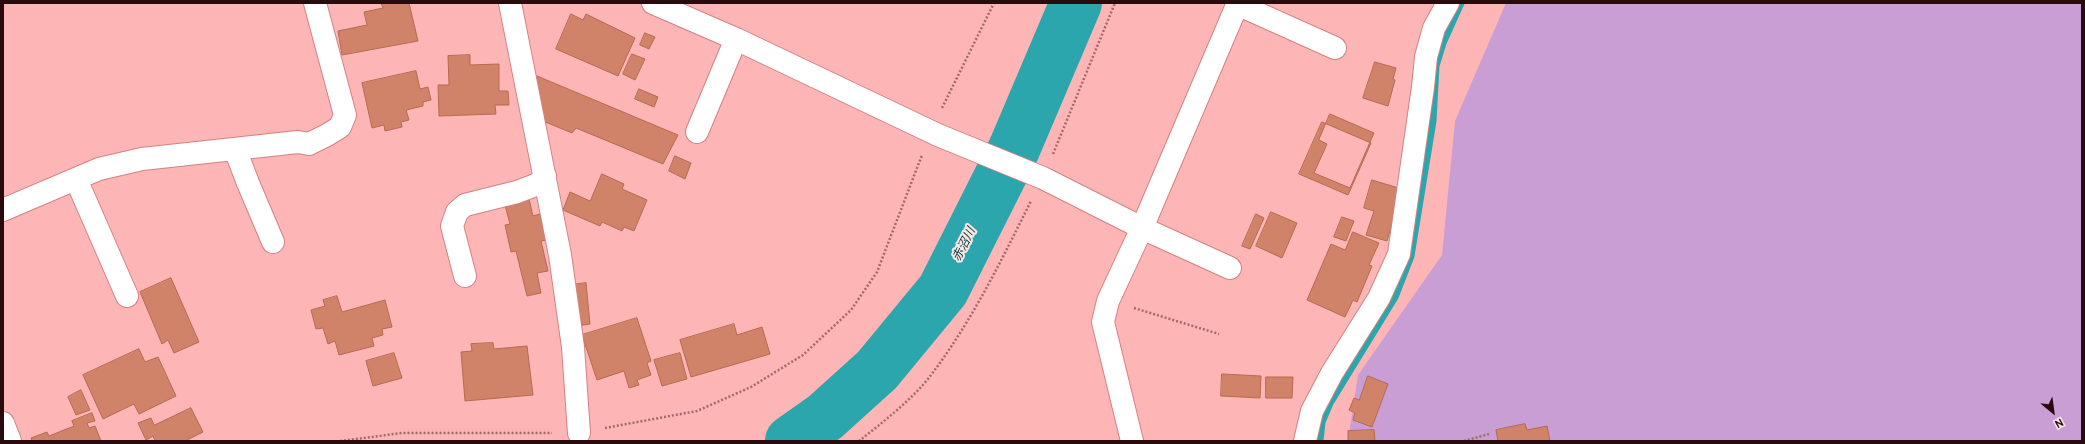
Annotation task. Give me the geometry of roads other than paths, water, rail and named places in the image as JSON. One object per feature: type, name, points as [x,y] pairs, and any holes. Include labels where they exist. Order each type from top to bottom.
[{"type":"street","points":[[3,210],[99,169],[142,160],[298,142],[308,144],[340,127],[345,115],[315,3]]},
{"type":"street","points":[[510,3],[560,255],[571,331],[579,433]]},
{"type":"street","points":[[654,3],[736,39],[934,133],[1043,178],[1142,228],[1230,268]]},
{"type":"street","points":[[1132,441],[1105,312],[1237,3],[1335,48]]},
{"type":"street","points":[[1305,441],[1312,411],[1332,373],[1379,298],[1399,254],[1426,57],[1434,28],[1448,3]]},
{"type":"street","points":[[697,132],[736,39]]},
{"type":"street","points":[[235,149],[273,242]]},
{"type":"street","points":[[465,276],[452,226],[457,212],[465,205],[516,192],[538,184],[545,176]]},
{"type":"street","points":[[76,179],[127,296]]},
{"type":"street","points":[[3,423],[10,441]]},
{"type":"waterway","name":"赤沼川","points":[[791,441],[825,417],[877,370],[943,290],[1014,149],[1076,3]]},
{"type":"waterway","points":[[1319,441],[1321,422],[1329,403],[1394,297],[1410,256],[1432,121],[1435,66],[1442,43],[1460,3]]}]
